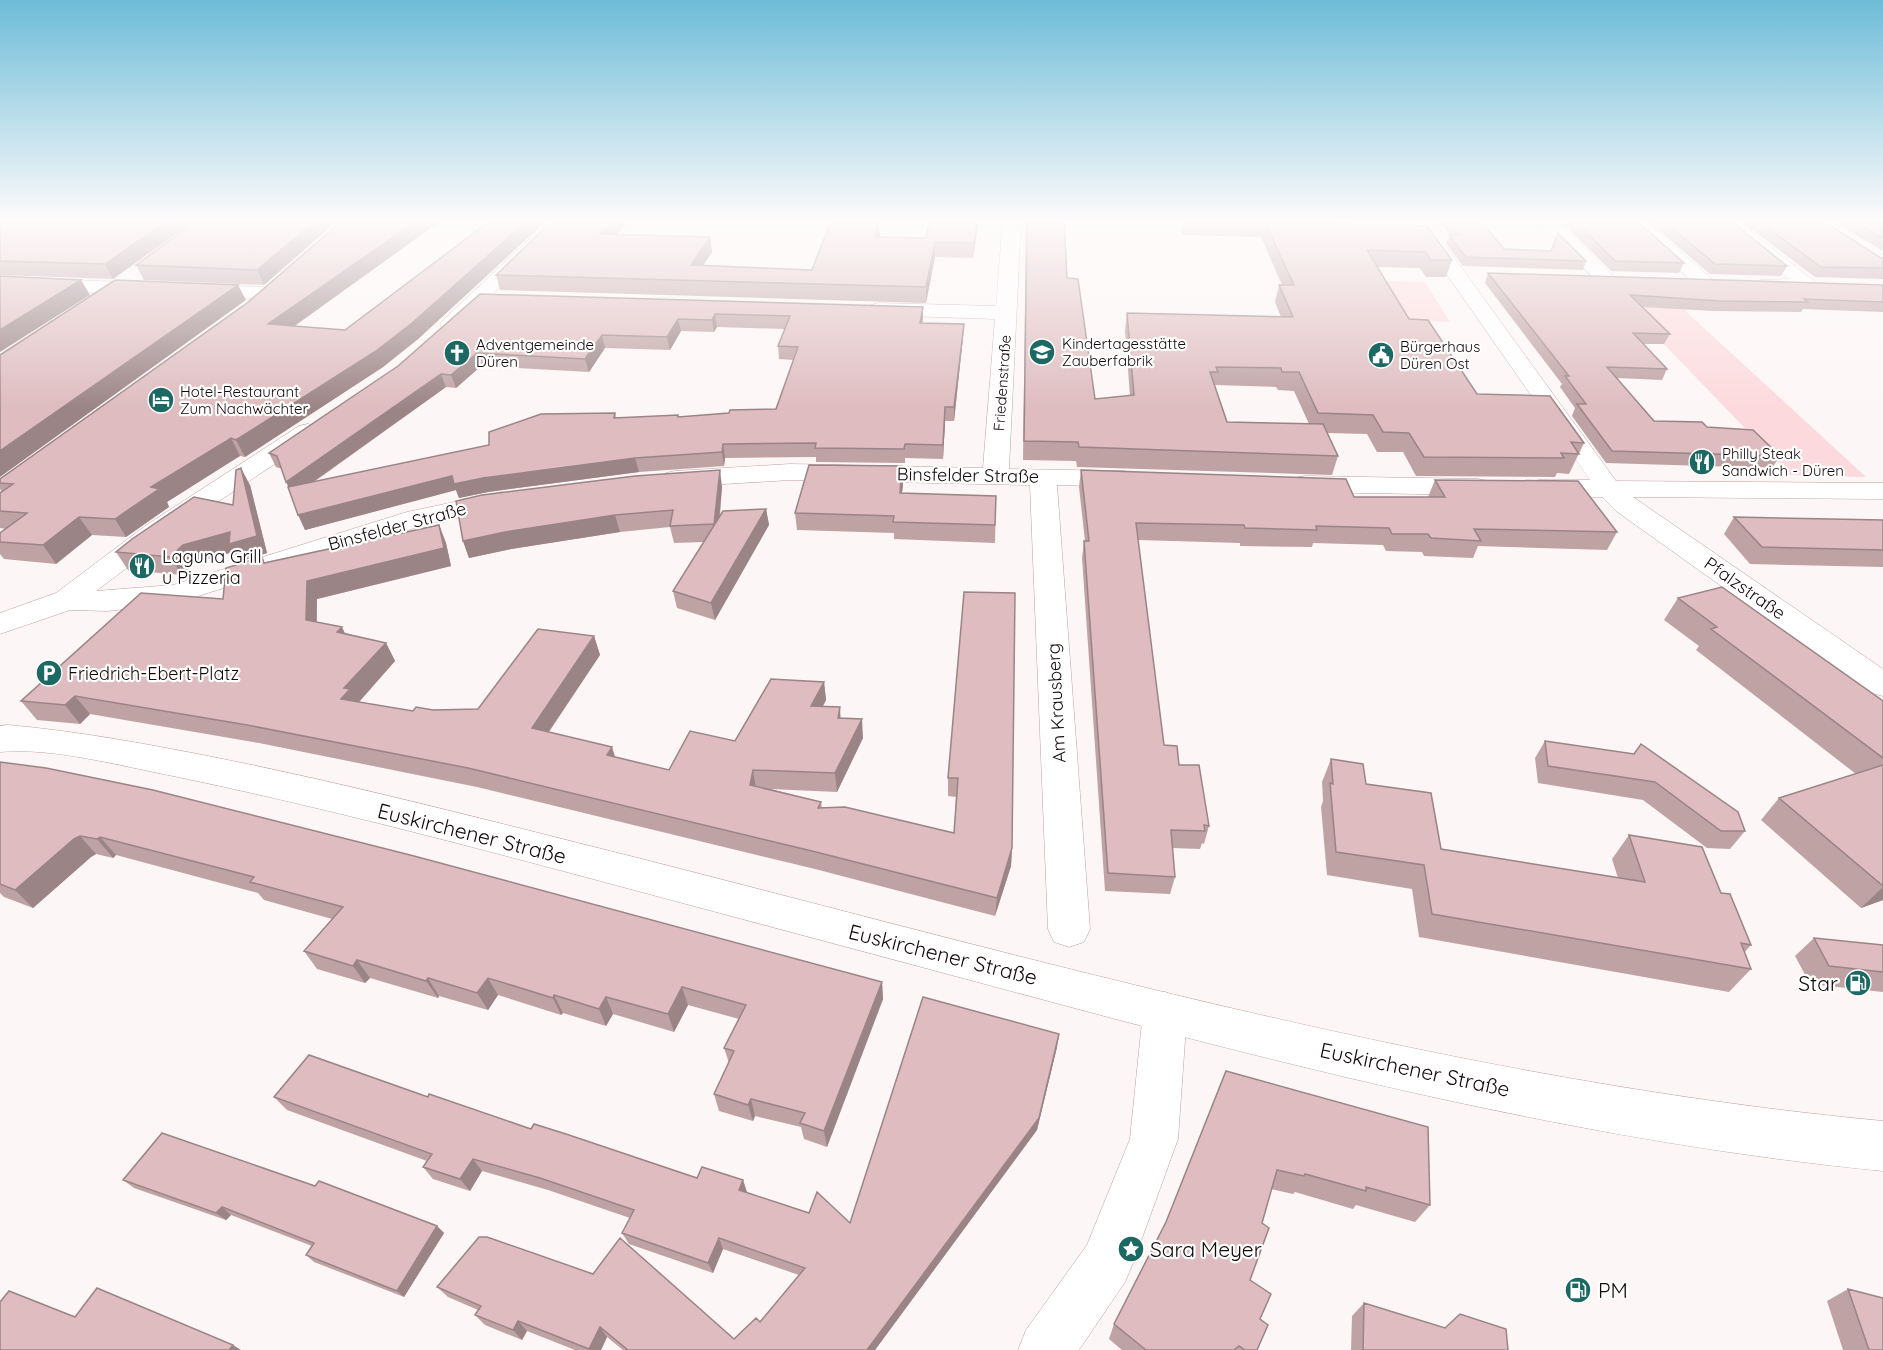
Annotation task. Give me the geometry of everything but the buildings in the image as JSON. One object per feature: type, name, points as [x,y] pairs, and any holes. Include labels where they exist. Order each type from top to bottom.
[{"type":"street","points":[[89,308],[125,283]]},
{"type":"street","points":[[435,338],[489,298],[503,283]]},
{"type":"street","name":"Friedenstraße","points":[[996,474],[1009,283]]},
{"type":"street","name":"Pfalzstraße","points":[[1462,283],[1609,489],[1626,505],[1883,685]]},
{"type":"street","points":[[1751,283],[1830,285]]},
{"type":"street","points":[[0,284],[269,293]]},
{"type":"street","points":[[854,308],[1007,313]]},
{"type":"street","points":[[67,600],[105,567],[152,532],[330,416]]},
{"type":"street","name":"Binsfelder Straße","points":[[651,481],[790,472],[996,474],[1150,479]]},
{"type":"street","name":"Am Krausberg","points":[[1043,476],[1069,929]]},
{"type":"street","points":[[1281,484],[1883,491]]},
{"type":"street","name":"Binsfelder Straße","points":[[0,624],[67,600],[108,601],[176,594],[417,518],[488,502],[523,497]]},
{"type":"street","name":"Euskirchener Straße","points":[[3,736],[114,751],[260,780],[370,806],[1165,1012],[1375,1062],[1620,1112],[1810,1139],[1883,1146]]},
{"type":"street","points":[[1046,1350],[1106,1263],[1154,1139],[1165,1012]]},
{"type":"shaded area","points":[[1353,283],[1426,283],[1450,322],[1371,319]]},
{"type":"shaded area","points":[[1606,284],[1667,294],[1866,477],[1790,475]]},
{"type":"place","name":"Kindertagesstätte Zauberfabrik","points":[[1042,352]]},
{"type":"place","name":"Adventgemeinde Düren","points":[[457,353]]},
{"type":"place","name":"Bürgerhaus Düren Ost","points":[[1381,355]]},
{"type":"place","name":"Hotel-Restaurant Zum Nachwächter","points":[[161,400]]},
{"type":"place","name":"Philly Steak Sandwich - Düren","points":[[1702,462]]},
{"type":"place","name":"Laguna Grill u Pizzeria","points":[[142,566]]},
{"type":"place","name":"Friedrich-Ebert-Platz","points":[[49,673]]},
{"type":"place","name":"Star","points":[[1858,983]]},
{"type":"place","name":"Sara Meyer","points":[[1131,1249]]},
{"type":"place","name":"PM","points":[[1578,1290]]}]
